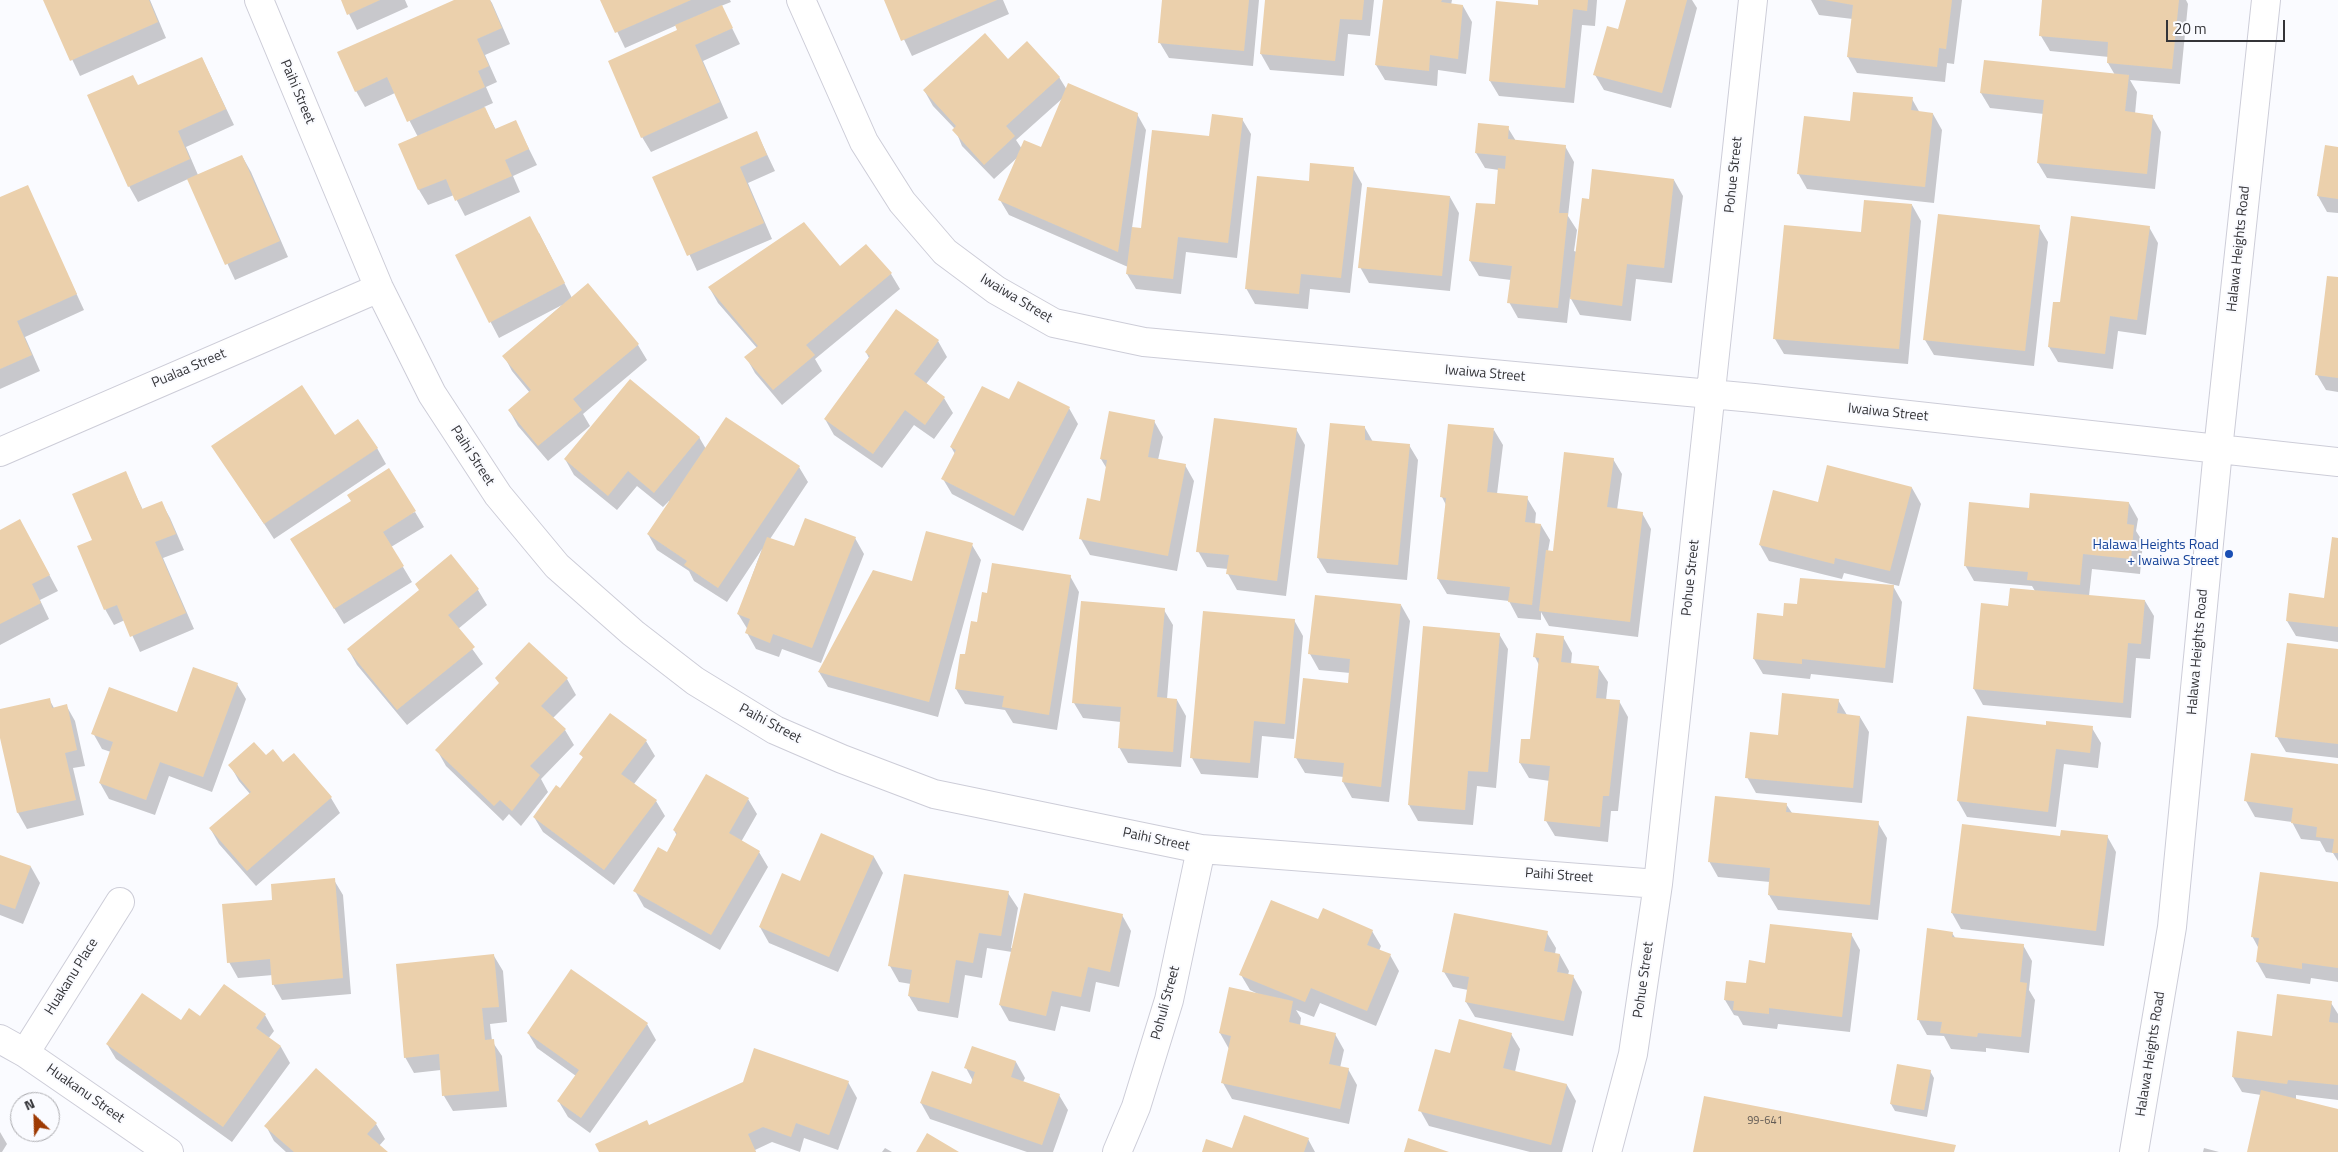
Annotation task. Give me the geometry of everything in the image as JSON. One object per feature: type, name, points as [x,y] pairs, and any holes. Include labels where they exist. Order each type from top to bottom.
[{"type":"street","name":"Paihi Street","points":[[259,0],[379,288],[432,394],[498,496],[557,566],[633,633],[695,681],[775,730],[842,759],[934,794],[1201,850],[1658,884]]},
{"type":"street","name":"Iwaiwa Street","points":[[801,0],[864,142],[902,202],[945,252],[996,290],[1054,323],[1144,342],[1711,394],[2338,462]]},
{"type":"street","name":"Pohue Street","points":[[1607,1152],[1633,1054],[1658,884],[1753,0]]},
{"type":"street","name":"Halawa Heights Road","points":[[2134,1152],[2172,927],[2218,450],[2266,0]]},
{"type":"street","name":"Pualaa Street","points":[[0,452],[379,288]]},
{"type":"street","name":"Pohuli Street","points":[[1117,1152],[1136,1107],[1169,1000],[1201,850]]},
{"type":"street","name":"Huakanu Place","points":[[25,1053],[120,902]]},
{"type":"street","name":"Huakanu Street","points":[[0,1039],[25,1053],[169,1152]]},
{"type":"building","points":[[43,0],[149,0],[158,22],[70,61]]},
{"type":"building","points":[[341,0],[380,0],[347,15]]},
{"type":"building","points":[[454,0],[490,0],[502,28],[477,39],[489,66],[478,71],[485,87],[407,122],[387,77],[355,92],[337,52]]},
{"type":"building","points":[[600,0],[691,0],[615,33]]},
{"type":"building","points":[[884,0],[997,0],[901,41]]},
{"type":"building","points":[[1162,0],[1249,0],[1244,51],[1158,43]]},
{"type":"building","points":[[1265,0],[1364,0],[1362,20],[1340,19],[1335,61],[1260,54]]},
{"type":"building","points":[[1383,0],[1442,0],[1441,2],[1463,5],[1458,59],[1430,55],[1429,71],[1375,65]]},
{"type":"building","points":[[1538,0],[1588,0],[1587,11],[1573,9],[1565,88],[1489,81],[1496,1],[1538,5]]},
{"type":"building","points":[[1626,0],[1687,0],[1662,93],[1593,75],[1607,26],[1618,29]]},
{"type":"building","points":[[1825,0],[1952,0],[1946,49],[1939,48],[1937,67],[1847,57],[1853,5]]},
{"type":"building","points":[[2042,0],[2179,0],[2172,69],[2107,63],[2108,42],[2039,36]]},
{"type":"building","points":[[722,5],[733,28],[695,45],[720,102],[641,138],[608,61],[677,30],[675,25]]},
{"type":"building","points":[[985,33],[1008,59],[1027,41],[1060,77],[1006,126],[1015,136],[984,165],[952,130],[956,126],[923,90]]},
{"type":"building","points":[[202,57],[226,109],[178,131],[190,159],[128,187],[87,95],[133,75],[138,85]]},
{"type":"building","points":[[1984,60],[2129,75],[2125,111],[2153,115],[2147,174],[2037,163],[2044,100],[1980,93]]},
{"type":"building","points":[[1068,83],[1138,113],[1118,252],[998,200],[1024,140],[1041,147]]},
{"type":"building","points":[[1853,92],[1913,97],[1911,110],[1933,113],[1925,187],[1797,174],[1804,116],[1850,121]]},
{"type":"building","points":[[485,107],[495,129],[516,120],[529,149],[505,160],[512,176],[455,201],[446,179],[418,190],[398,144]]},
{"type":"building","points":[[1212,114],[1243,118],[1228,243],[1178,237],[1173,279],[1126,274],[1132,227],[1141,228],[1152,130],[1209,136]]},
{"type":"building","points":[[1478,123],[1509,126],[1508,139],[1566,145],[1559,213],[1568,213],[1558,308],[1507,303],[1512,266],[1469,261],[1476,203],[1495,204],[1498,168],[1505,169],[1506,156],[1475,153]]},
{"type":"building","points":[[757,131],[767,155],[740,167],[764,223],[687,256],[652,177]]},
{"type":"building","points":[[2325,145],[2338,147],[2338,199],[2317,196]]},
{"type":"building","points":[[242,155],[280,241],[225,265],[187,179]]},
{"type":"building","points":[[1310,163],[1354,167],[1341,278],[1301,274],[1299,294],[1245,289],[1257,176],[1309,181]]},
{"type":"building","points":[[1592,169],[1674,179],[1664,268],[1627,264],[1622,306],[1570,299],[1582,198],[1589,199]]},
{"type":"building","points":[[28,185],[77,294],[17,321],[32,355],[0,369],[0,197]]},
{"type":"building","points":[[1367,187],[1450,196],[1442,276],[1358,268]]},
{"type":"building","points":[[1864,200],[1912,204],[1899,349],[1773,339],[1784,225],[1861,232]]},
{"type":"building","points":[[1938,214],[2040,225],[2025,351],[1923,340]]},
{"type":"building","points":[[530,216],[565,283],[489,323],[455,255]]},
{"type":"building","points":[[2071,216],[2150,226],[2137,320],[2110,316],[2105,354],[2048,347],[2053,302],[2060,302]]},
{"type":"building","points":[[804,222],[840,266],[866,244],[892,273],[806,345],[815,355],[773,390],[744,357],[758,346],[708,287]]},
{"type":"building","points":[[2327,276],[2338,277],[2338,378],[2315,375]]},
{"type":"building","points":[[588,283],[639,344],[573,399],[582,410],[538,446],[508,410],[531,390],[502,356]]},
{"type":"building","points":[[896,309],[939,340],[914,374],[945,397],[925,425],[905,410],[873,454],[824,419],[870,356],[865,352]]},
{"type":"building","points":[[630,379],[700,437],[654,493],[628,471],[608,496],[564,459]]},
{"type":"building","points":[[1018,381],[1070,407],[1014,516],[941,479],[956,450],[950,447],[982,386],[1009,399]]},
{"type":"building","points":[[302,385],[335,435],[358,419],[378,448],[264,524],[211,446]]},
{"type":"building","points":[[1109,411],[1155,420],[1148,457],[1186,464],[1168,556],[1079,539],[1087,498],[1100,501],[1107,460],[1100,459]]},
{"type":"building","points":[[726,417],[800,466],[718,588],[684,565],[687,561],[647,534]]},
{"type":"building","points":[[1214,418],[1297,428],[1277,581],[1226,574],[1229,555],[1196,552]]},
{"type":"building","points":[[1330,423],[1365,426],[1365,440],[1410,444],[1398,565],[1317,558]]},
{"type":"building","points":[[1448,424],[1494,428],[1487,492],[1528,496],[1525,522],[1541,524],[1532,605],[1508,602],[1510,587],[1437,579],[1446,498],[1440,497]]},
{"type":"building","points":[[1564,452],[1614,458],[1607,507],[1643,512],[1630,622],[1539,611],[1546,550],[1553,551]]},
{"type":"building","points":[[1827,465],[1912,487],[1890,571],[1835,558],[1834,564],[1759,545],[1773,490],[1818,502]]},
{"type":"building","points":[[389,468],[416,511],[383,532],[404,566],[334,609],[290,539],[351,501],[347,495]]},
{"type":"building","points":[[126,471],[142,509],[162,501],[176,534],[155,542],[186,613],[130,637],[117,605],[104,610],[77,546],[92,540],[72,494]]},
{"type":"building","points":[[2030,493],[2129,502],[2127,524],[2134,525],[2131,559],[2083,554],[2080,585],[2027,580],[2028,572],[1964,566],[1969,502],[2029,508]]},
{"type":"building","points":[[805,518],[856,537],[812,648],[773,634],[770,643],[745,633],[750,619],[737,614],[767,537],[794,546]]},
{"type":"building","points":[[20,519],[50,575],[32,584],[41,603],[0,624],[0,530]]},
{"type":"building","points":[[926,531],[973,543],[929,702],[818,672],[873,570],[912,581]]},
{"type":"building","points":[[2332,537],[2338,538],[2338,627],[2286,621],[2289,593],[2324,598]]},
{"type":"building","points":[[451,554],[479,589],[448,615],[475,647],[397,710],[347,649],[419,590],[415,584]]},
{"type":"building","points":[[992,563],[1071,575],[1049,715],[1002,707],[1004,696],[955,689],[960,654],[965,654],[971,621],[977,622],[982,592],[987,593]]},
{"type":"building","points":[[1800,578],[1894,585],[1885,668],[1802,659],[1802,664],[1753,659],[1757,613],[1783,616],[1784,603],[1797,604]]},
{"type":"building","points":[[2010,588],[2145,600],[2141,644],[2128,643],[2123,703],[1973,689],[1981,603],[2008,606]]},
{"type":"building","points":[[1315,595],[1401,604],[1381,787],[1342,782],[1344,763],[1294,758],[1303,678],[1348,683],[1350,659],[1308,654]]},
{"type":"building","points":[[1081,601],[1165,608],[1157,697],[1177,699],[1173,752],[1118,748],[1121,707],[1072,703]]},
{"type":"building","points":[[1203,611],[1295,619],[1285,724],[1254,721],[1250,763],[1190,758]]},
{"type":"building","points":[[1423,626],[1500,633],[1488,772],[1468,771],[1465,810],[1408,805]]},
{"type":"building","points":[[1536,633],[1564,636],[1561,662],[1599,666],[1596,698],[1620,700],[1609,796],[1603,796],[1600,827],[1544,821],[1550,766],[1519,763],[1521,739],[1530,739],[1539,658],[1533,657]]},
{"type":"building","points":[[529,642],[568,678],[541,706],[566,729],[530,766],[540,775],[512,811],[500,800],[494,806],[435,750],[499,683],[495,678]]},
{"type":"building","points":[[2287,643],[2338,649],[2338,744],[2275,737]]},
{"type":"building","points":[[193,667],[238,683],[203,777],[160,762],[146,800],[99,783],[113,742],[91,734],[109,687],[177,712]]},
{"type":"building","points":[[1782,693],[1839,699],[1837,713],[1860,716],[1853,788],[1745,778],[1750,732],[1778,735]]},
{"type":"building","points":[[50,698],[52,708],[67,704],[77,750],[65,753],[76,800],[17,813],[0,738],[0,709]]},
{"type":"building","points":[[610,713],[647,740],[621,774],[657,800],[604,870],[533,817],[556,785],[560,788],[583,757],[579,754]]},
{"type":"building","points":[[1967,716],[2046,725],[2046,721],[2093,726],[2090,753],[2056,749],[2048,812],[1957,801]]},
{"type":"building","points":[[254,742],[266,755],[273,749],[283,762],[294,753],[332,797],[247,871],[209,828],[251,792],[228,765]]},
{"type":"building","points":[[2251,753],[2338,764],[2338,853],[2332,853],[2334,839],[2316,837],[2317,827],[2291,823],[2293,808],[2244,801]]},
{"type":"building","points":[[706,774],[749,798],[729,833],[760,851],[711,935],[633,891],[658,847],[667,852],[677,833],[673,830]]},
{"type":"building","points":[[1715,796],[1787,803],[1786,812],[1879,821],[1870,905],[1768,895],[1770,868],[1708,862]]},
{"type":"building","points":[[1962,824],[2060,836],[2061,830],[2108,835],[2096,931],[1951,913]]},
{"type":"building","points":[[821,833],[874,856],[829,957],[759,927],[782,873],[800,881]]},
{"type":"building","points":[[0,855],[31,866],[15,909],[0,904]]},
{"type":"building","points":[[2260,872],[2338,882],[2338,968],[2302,963],[2302,969],[2256,962],[2259,938],[2251,937]]},
{"type":"building","points":[[904,874],[1009,891],[1001,936],[979,933],[973,963],[956,960],[949,1003],[908,996],[912,970],[888,966]]},
{"type":"building","points":[[335,878],[343,978],[272,985],[270,959],[227,963],[222,904],[272,900],[271,884]]},
{"type":"building","points":[[1024,893],[1123,914],[1110,972],[1088,967],[1081,997],[1052,991],[1046,1016],[999,1005]]},
{"type":"building","points":[[1271,900],[1318,919],[1323,908],[1373,930],[1367,945],[1391,954],[1367,1011],[1311,988],[1305,1002],[1239,975]]},
{"type":"building","points":[[1454,913],[1548,931],[1544,951],[1560,954],[1557,972],[1574,975],[1564,1021],[1465,1002],[1469,977],[1442,972]]},
{"type":"building","points":[[1770,924],[1852,933],[1842,1017],[1769,1008],[1769,1014],[1733,1010],[1734,1001],[1724,1000],[1726,981],[1746,983],[1749,960],[1765,963]]},
{"type":"building","points":[[1927,928],[1953,932],[1952,937],[2024,944],[2020,982],[2027,983],[2021,1037],[1978,1033],[1977,1037],[1940,1033],[1942,1022],[1917,1020]]},
{"type":"building","points":[[494,954],[499,1007],[482,1008],[485,1040],[494,1039],[499,1091],[442,1096],[439,1054],[404,1058],[396,964]]},
{"type":"building","points":[[571,969],[648,1023],[581,1118],[557,1101],[579,1070],[527,1033]]},
{"type":"building","points":[[224,984],[266,1014],[256,1028],[281,1046],[223,1127],[106,1044],[142,993],[181,1020],[189,1008],[200,1016]]},
{"type":"building","points":[[1229,987],[1293,1001],[1289,1022],[1336,1033],[1329,1064],[1349,1068],[1340,1109],[1221,1083],[1231,1036],[1219,1033]]},
{"type":"building","points":[[2277,994],[2332,1001],[2329,1022],[2338,1023],[2338,1085],[2288,1080],[2287,1084],[2232,1077],[2237,1031],[2272,1036]]},
{"type":"building","points":[[1459,1019],[1512,1033],[1503,1068],[1567,1084],[1551,1145],[1418,1111],[1435,1049],[1450,1053]]},
{"type":"building","points":[[972,1046],[1016,1061],[1011,1077],[1060,1094],[1042,1145],[920,1103],[932,1071],[971,1084],[975,1072],[964,1068]]},
{"type":"building","points":[[754,1048],[849,1081],[829,1135],[796,1123],[791,1137],[763,1127],[748,1134],[756,1152],[599,1152],[595,1144],[647,1120],[649,1125],[743,1082]]},
{"type":"building","points":[[1897,1064],[1931,1070],[1924,1110],[1890,1104]]},
{"type":"building","points":[[316,1068],[377,1123],[367,1134],[388,1152],[294,1152],[264,1126]]},
{"type":"building","points":[[2261,1090],[2338,1109],[2338,1152],[2247,1152]]},
{"type":"building","points":[[1704,1096],[1956,1145],[1954,1152],[1693,1152]]},
{"type":"building","points":[[1244,1115],[1309,1138],[1304,1152],[1202,1152],[1206,1139],[1232,1148]]},
{"type":"building","points":[[927,1133],[959,1152],[916,1152]]},
{"type":"building","points":[[1408,1138],[1449,1152],[1404,1152]]},
{"type":"place","name":"Halawa Heights Road + Iwaiwa Street","points":[[2229,554]]}]
